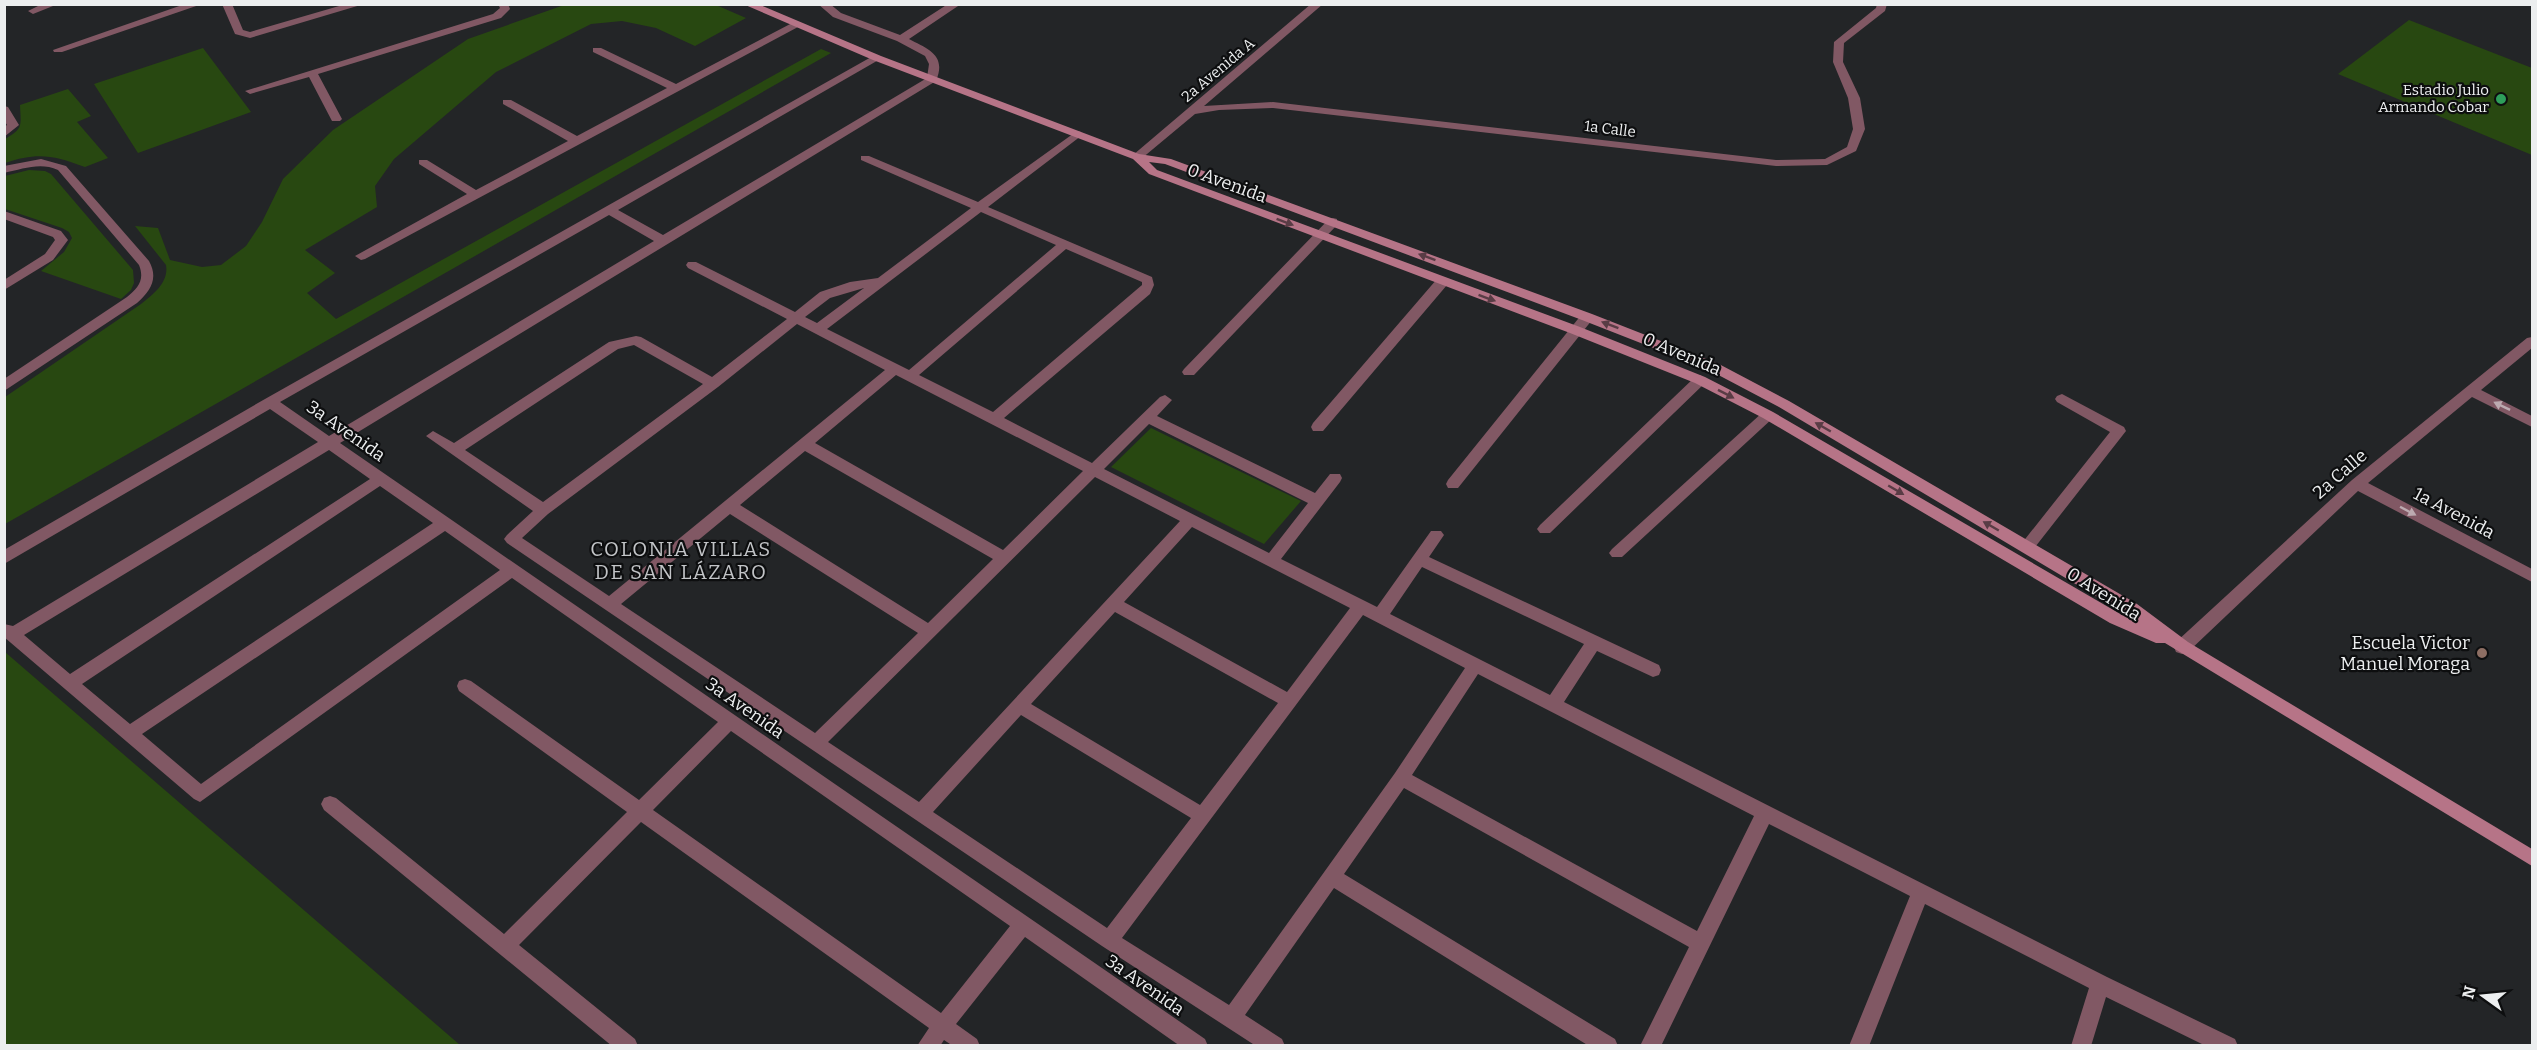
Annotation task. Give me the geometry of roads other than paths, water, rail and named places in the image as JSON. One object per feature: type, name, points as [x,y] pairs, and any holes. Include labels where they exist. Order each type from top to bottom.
[{"type":"main road","name":"0 Avenida","points":[[748,4],[878,58],[1137,157],[1167,161],[1587,316],[1673,350],[1752,386],[2131,608],[2182,647],[2532,858]]},
{"type":"main road","name":"0 Avenida","points":[[1137,157],[1153,172],[1575,330],[1700,380],[1768,415],[2116,619],[2182,647]]},
{"type":"street","points":[[33,11],[53,4]]},
{"type":"street","points":[[58,50],[197,4]]},
{"type":"street","points":[[227,4],[239,32],[250,35],[359,4]]},
{"type":"street","points":[[250,91],[497,16],[505,9],[503,4]]},
{"type":"street","points":[[511,570],[200,794],[8,631],[329,443],[932,79],[934,64],[930,54],[823,4]]},
{"type":"street","points":[[901,39],[956,4]]},
{"type":"street","name":"2a Avenida A","points":[[1137,157],[1318,4]]},
{"type":"street","name":"1a Calle","points":[[1192,111],[1220,107],[1273,105],[1776,163],[1827,162],[1852,149],[1859,129],[1854,98],[1839,62],[1839,42],[1881,9],[1882,4]]},
{"type":"street","points":[[362,256],[794,24]]},
{"type":"street","points":[[597,50],[676,88]]},
{"type":"street","points":[[4,558],[270,402],[878,58]]},
{"type":"street","points":[[312,73],[336,119]]},
{"type":"street","points":[[507,102],[577,141]]},
{"type":"street","points":[[4,109],[13,125],[4,134]]},
{"type":"street","points":[[818,329],[1077,134]]},
{"type":"street","points":[[865,158],[1148,280],[1145,291],[994,418]]},
{"type":"street","points":[[423,162],[475,194]]},
{"type":"street","points":[[4,170],[40,163],[62,168],[145,264],[149,274],[145,286],[132,300],[4,386]]},
{"type":"street","points":[[611,211],[664,241]]},
{"type":"street","points":[[4,215],[57,234],[62,240],[49,257],[4,286]]},
{"type":"street","points":[[1189,372],[1334,222]]},
{"type":"street","points":[[610,604],[805,444],[903,373],[1064,245]]},
{"type":"street","points":[[692,265],[2100,984],[2228,1046]]},
{"type":"street","points":[[883,281],[850,286],[825,295],[808,306],[796,320],[713,384],[543,510],[512,539],[1109,940],[1275,1046]]},
{"type":"street","points":[[1318,427],[1442,282]]},
{"type":"street","points":[[1453,484],[1587,316]]},
{"type":"street","points":[[455,450],[615,345],[625,342],[636,340],[713,384]]},
{"type":"street","name":"2a Calle","points":[[2182,647],[2356,484],[2532,341]]},
{"type":"street","points":[[1545,529],[1700,380]]},
{"type":"street","points":[[2471,391],[2532,422]]},
{"type":"street","points":[[2027,547],[2119,431],[2062,399]]},
{"type":"street","points":[[817,742],[1165,400]]},
{"type":"street","name":"3a Avenida","points":[[270,402],[1198,1046]]},
{"type":"street","points":[[1617,553],[1768,415]]},
{"type":"street","points":[[1148,417],[1317,501]]},
{"type":"street","points":[[433,436],[543,510]]},
{"type":"street","points":[[805,444],[1004,558]]},
{"type":"street","points":[[1271,561],[1335,478]]},
{"type":"street","points":[[70,683],[380,479]]},
{"type":"street","name":"1a Avenida","points":[[2356,484],[2532,576]]},
{"type":"street","points":[[729,506],[929,632]]},
{"type":"street","points":[[921,812],[1190,520]]},
{"type":"street","points":[[129,734],[445,524]]},
{"type":"street","points":[[1380,616],[1436,535]]},
{"type":"street","points":[[1420,559],[1653,670]]},
{"type":"street","points":[[1113,604],[1289,701]]},
{"type":"street","points":[[1109,940],[1360,606]]},
{"type":"street","points":[[1553,705],[1594,642]]},
{"type":"street","points":[[1232,1017],[1401,778],[1475,666]]},
{"type":"street","points":[[465,686],[970,1046]]},
{"type":"street","points":[[1019,705],[1203,816]]},
{"type":"street","points":[[505,946],[730,721]]},
{"type":"street","points":[[1401,778],[1701,943]]},
{"type":"street","points":[[330,804],[628,1046]]},
{"type":"street","points":[[1650,1046],[1765,813]]},
{"type":"street","points":[[1332,877],[1608,1046]]},
{"type":"street","points":[[1859,1046],[1921,892]]},
{"type":"street","points":[[927,1046],[1023,924]]},
{"type":"street","points":[[2081,1046],[2100,984]]},
{"type":"place","name":"Estadio Julio Armando Cobar","points":[[2501,99]]},
{"type":"place","name":"Escuela Victor Manuel Moraga","points":[[2482,653]]},
{"type":"district","name":"COLONIA VILLAS DE SAN LÁZARO","points":[[681,560]]}]
